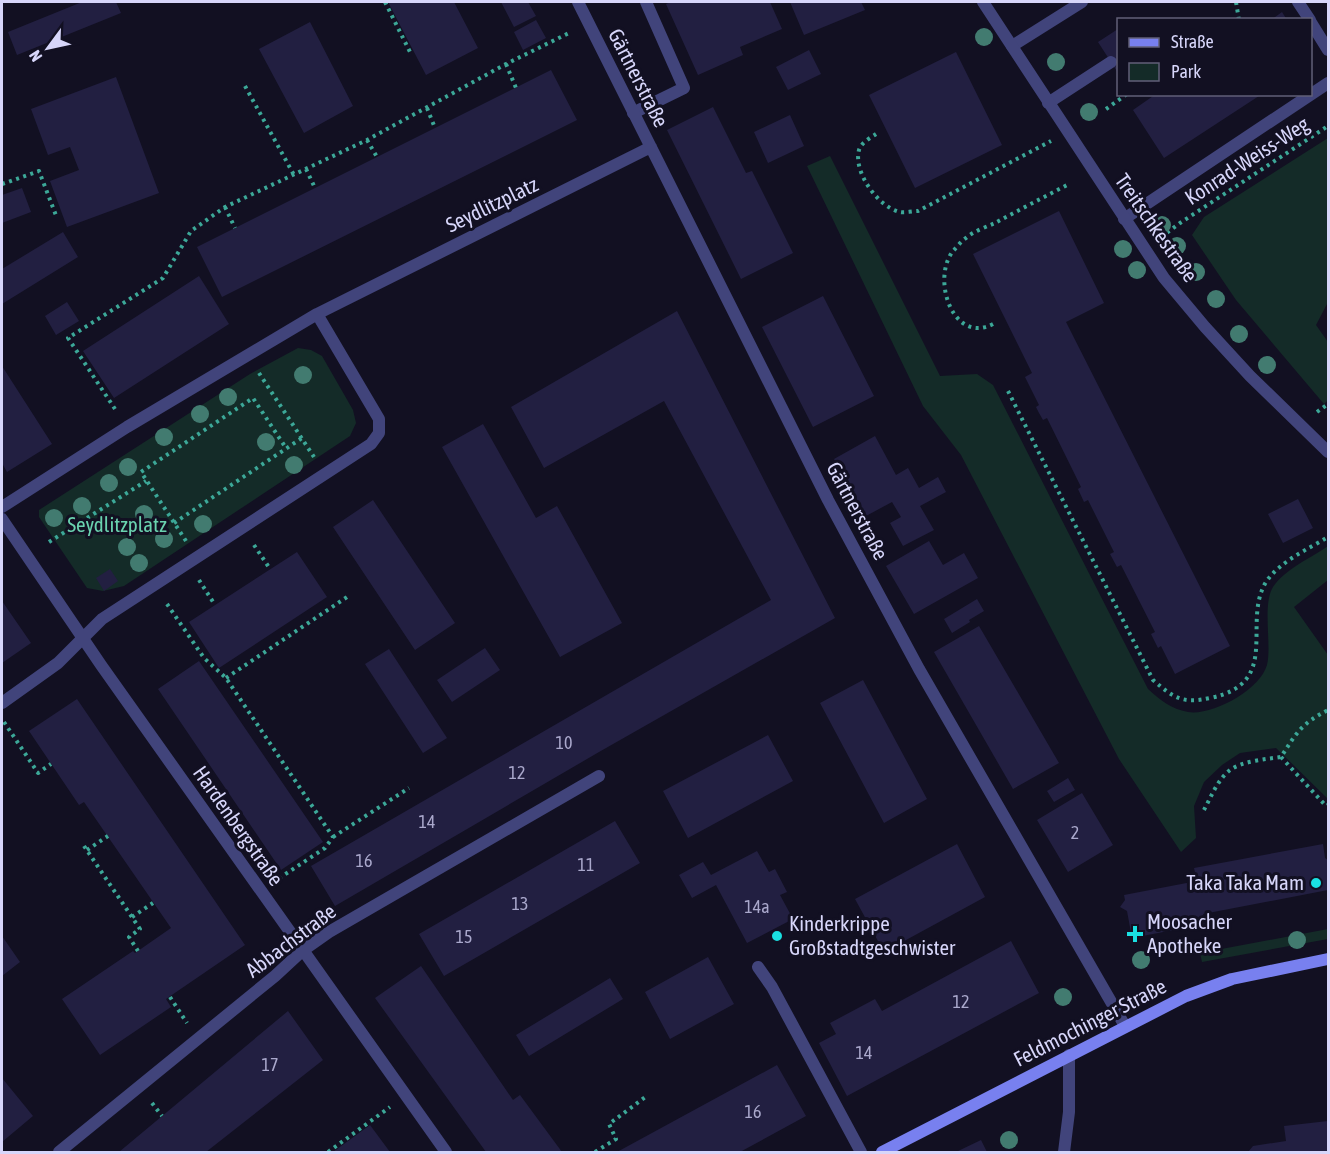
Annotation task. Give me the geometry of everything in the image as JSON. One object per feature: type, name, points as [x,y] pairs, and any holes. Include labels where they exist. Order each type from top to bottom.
[{"type":"street","name":"Gärtnerstraße","points":[[578,2],[823,490],[913,658],[1125,1026]]},
{"type":"street","points":[[633,113],[684,88],[646,2]]},
{"type":"street","name":"Treitschkestraße","points":[[983,2],[1164,278],[1250,376],[1329,452]]},
{"type":"street","points":[[1012,46],[1082,2]]},
{"type":"street","points":[[1298,2],[1309,18]]},
{"type":"street","points":[[1312,23],[1329,50]]},
{"type":"street","points":[[1048,103],[1111,62]]},
{"type":"street","points":[[1312,94],[1329,83]]},
{"type":"street","points":[[1124,219],[1309,96]]},
{"type":"street","name":"Seydlitzplatz","points":[[2,507],[127,427],[317,314],[651,147]]},
{"type":"street","points":[[2,702],[58,663],[102,619],[371,444],[380,433],[379,419],[317,314]]},
{"type":"street","name":"Hardenbergstraße","points":[[2,519],[83,640],[446,1152]]},
{"type":"street","name":"Abbachstraße","points":[[59,1152],[275,976],[302,951],[329,932],[599,776]]},
{"type":"street","name":"Feldmochinger Straße","points":[[882,1152],[1186,996],[1232,979],[1329,959]]},
{"type":"street","points":[[758,967],[861,1152]]},
{"type":"street","points":[[1064,1152],[1069,1112],[1069,1055]]},
{"type":"path","points":[[385,2],[411,54]]},
{"type":"path","points":[[1236,2],[1239,18]]},
{"type":"path","points":[[127,427],[68,338],[163,278],[191,231],[225,207],[367,140],[506,64],[589,24]]},
{"type":"path","points":[[506,64],[516,88]]},
{"type":"path","points":[[245,86],[294,175]]},
{"type":"path","points":[[1106,109],[1124,96]]},
{"type":"path","points":[[426,108],[435,128]]},
{"type":"path","name":"Konrad-Weiss-Weg","points":[[1144,250],[1180,223],[1329,126]]},
{"type":"path","points":[[876,134],[859,150],[860,170],[870,190],[883,205],[901,213],[918,211],[1067,131]]},
{"type":"path","points":[[367,140],[377,157]]},
{"type":"path","points":[[306,169],[315,188]]},
{"type":"path","points":[[2,184],[39,171],[57,218]]},
{"type":"path","points":[[993,324],[985,329],[960,322],[946,298],[944,276],[951,254],[966,238],[1069,184]]},
{"type":"path","points":[[225,207],[235,228]]},
{"type":"path","points":[[247,355],[325,473]]},
{"type":"path","points":[[1008,391],[1153,680],[1173,697],[1196,701],[1219,696],[1243,683],[1252,670],[1257,652],[1258,598],[1267,581],[1277,569],[1329,537]]},
{"type":"path","points":[[215,605],[174,523],[141,472],[253,398],[286,448]]},
{"type":"path","points":[[174,523],[302,438]]},
{"type":"path","points":[[49,542],[146,481]]},
{"type":"path","points":[[243,527],[270,569]]},
{"type":"path","points":[[226,678],[350,595]]},
{"type":"path","points":[[167,604],[204,658],[226,678],[333,837]]},
{"type":"path","points":[[1281,758],[1296,732],[1308,721],[1329,710]]},
{"type":"path","points":[[2,719],[38,773],[51,764]]},
{"type":"path","points":[[1204,810],[1215,789],[1230,769],[1260,759],[1281,758],[1326,806],[1329,805]]},
{"type":"path","points":[[260,891],[325,848],[333,837],[409,788]]},
{"type":"path","points":[[108,836],[86,848],[140,929],[129,937],[138,951]]},
{"type":"path","points":[[132,917],[153,903]]},
{"type":"path","points":[[170,997],[197,1039]]},
{"type":"path","points":[[595,1152],[616,1139],[609,1124],[648,1095]]},
{"type":"path","points":[[328,1152],[405,1096]]},
{"type":"green space","points":[[1328,138],[1327,304],[1316,325],[1328,342],[1328,400],[1324,404],[1236,300],[1192,235],[1204,217]]},
{"type":"green space","points":[[830,156],[940,376],[977,374],[993,385],[1148,689],[1157,697],[1176,709],[1198,712],[1222,705],[1245,692],[1263,674],[1267,665],[1268,604],[1273,587],[1291,569],[1328,546],[1328,580],[1294,607],[1328,655],[1328,799],[1276,748],[1240,753],[1222,765],[1204,782],[1194,806],[1196,838],[1181,852],[1119,759],[961,455],[923,406],[807,166]]},
{"type":"green space","name":"Seydlitzplatz","points":[[298,348],[311,350],[322,356],[353,410],[356,423],[350,436],[124,586],[103,591],[87,588],[39,517],[39,510],[250,374]]},
{"type":"green space","points":[[1328,929],[1328,939],[1202,962],[1200,953]]},
{"type":"building","points":[[82,2],[116,2],[121,13],[17,55],[8,32]]},
{"type":"building","points":[[388,2],[454,2],[478,48],[426,75]]},
{"type":"building","points":[[501,2],[528,2],[536,16],[514,27]]},
{"type":"building","points":[[671,2],[770,2],[782,29],[740,47],[743,55],[698,75],[666,4]]},
{"type":"building","points":[[790,2],[861,2],[865,10],[804,35]]},
{"type":"building","points":[[1282,12],[1286,18],[1274,18]]},
{"type":"building","points":[[536,20],[546,38],[523,50],[514,32]]},
{"type":"building","points":[[310,22],[353,106],[304,133],[259,49]]},
{"type":"building","points":[[1117,30],[1117,71],[1098,42]]},
{"type":"building","points":[[809,50],[821,74],[788,90],[776,67]]},
{"type":"building","points":[[956,52],[1002,145],[915,188],[869,95]]},
{"type":"building","points":[[551,70],[577,120],[222,297],[197,247]]},
{"type":"building","points":[[116,77],[159,193],[67,227],[50,181],[79,170],[70,147],[48,155],[31,109]]},
{"type":"building","points":[[1153,96],[1259,96],[1164,158],[1133,110]]},
{"type":"building","points":[[713,107],[746,173],[752,171],[793,253],[741,279],[667,130]]},
{"type":"building","points":[[790,115],[804,146],[768,163],[754,132]]},
{"type":"building","points":[[22,188],[31,212],[2,223],[2,195]]},
{"type":"building","points":[[1059,211],[1104,303],[1066,322],[1230,646],[1175,674],[1161,646],[1158,648],[1151,634],[1155,632],[1121,565],[1117,567],[1110,554],[1114,552],[1088,500],[1084,502],[1078,489],[1081,487],[1047,418],[1043,420],[1036,407],[1039,405],[1025,377],[1032,373],[973,254]]},
{"type":"building","points":[[63,232],[78,257],[2,304],[2,269]]},
{"type":"building","points":[[199,276],[229,324],[114,398],[83,351]]},
{"type":"building","points":[[823,296],[874,396],[813,427],[762,327]]},
{"type":"building","points":[[67,302],[79,321],[56,335],[45,316]]},
{"type":"building","points":[[677,311],[835,618],[335,906],[311,866],[771,600],[664,401],[544,468],[511,407]]},
{"type":"building","points":[[2,366],[52,444],[7,472],[2,463]]},
{"type":"building","points":[[483,424],[536,518],[557,506],[622,623],[560,657],[442,447]]},
{"type":"building","points":[[875,436],[896,475],[908,468],[919,488],[938,477],[946,492],[920,506],[934,530],[903,546],[890,523],[901,517],[892,502],[866,516],[834,459]]},
{"type":"building","points":[[1298,499],[1313,528],[1283,543],[1268,514]]},
{"type":"building","points":[[373,500],[455,623],[415,650],[333,527]]},
{"type":"building","points":[[929,541],[943,565],[964,553],[978,578],[914,614],[886,566]]},
{"type":"building","points":[[297,552],[327,597],[219,668],[189,622]]},
{"type":"building","points":[[110,569],[118,581],[104,591],[96,578]]},
{"type":"building","points":[[977,599],[984,611],[952,633],[944,619]]},
{"type":"building","points":[[2,601],[31,643],[2,663]]},
{"type":"building","points":[[979,626],[1059,763],[1013,789],[934,652]]},
{"type":"building","points":[[485,648],[500,670],[452,702],[437,680]]},
{"type":"building","points":[[389,649],[447,738],[423,753],[365,664]]},
{"type":"building","points":[[199,661],[323,842],[281,870],[158,689]]},
{"type":"building","points":[[863,680],[927,799],[884,823],[820,703]]},
{"type":"building","points":[[77,699],[245,945],[166,999],[171,1007],[100,1055],[62,999],[171,928],[84,802],[79,805],[29,731]]},
{"type":"building","points":[[768,735],[793,781],[688,838],[663,791]]},
{"type":"building","points":[[1068,778],[1075,790],[1054,802],[1047,791]]},
{"type":"building","points":[[1082,793],[1113,845],[1068,872],[1037,820]]},
{"type":"building","points":[[615,821],[640,863],[444,976],[419,934]]},
{"type":"building","points":[[957,844],[985,897],[884,952],[855,899]]},
{"type":"building","points":[[1323,844],[1325,858],[1328,860],[1328,890],[1203,914],[1205,924],[1132,938],[1127,911],[1120,907],[1125,900],[1124,895],[1197,881],[1194,868]]},
{"type":"building","points":[[757,851],[769,872],[775,869],[787,892],[780,895],[793,919],[747,943],[716,885],[692,898],[679,875],[703,862],[711,875]]},
{"type":"building","points":[[2,936],[20,962],[2,976]]},
{"type":"building","points":[[1011,941],[1039,993],[847,1096],[819,1043],[836,1034],[830,1023],[875,999],[882,1011]]},
{"type":"building","points":[[708,957],[734,1004],[670,1039],[645,992]]},
{"type":"building","points":[[421,966],[513,1100],[520,1095],[562,1152],[486,1152],[375,998]]},
{"type":"building","points":[[610,978],[623,999],[529,1056],[516,1035]]},
{"type":"building","points":[[288,1011],[323,1060],[206,1152],[119,1152]]},
{"type":"building","points":[[777,1065],[806,1116],[740,1152],[617,1152]]},
{"type":"building","points":[[2,1078],[33,1116],[2,1142]]},
{"type":"building","points":[[1328,1121],[1328,1152],[1248,1152],[1253,1146],[1286,1141],[1284,1126]]},
{"type":"building","points":[[370,1125],[390,1152],[333,1152]]},
{"type":"building","points":[[981,1140],[987,1152],[956,1152]]},
{"type":"place","name":"Taka Taka Mam","points":[[1316,883]]},
{"type":"place","name":"Moosacher Apotheke","points":[[1135,934]]},
{"type":"place","name":"Kinderkrippe Großstadtgeschwister","points":[[777,936]]}]
